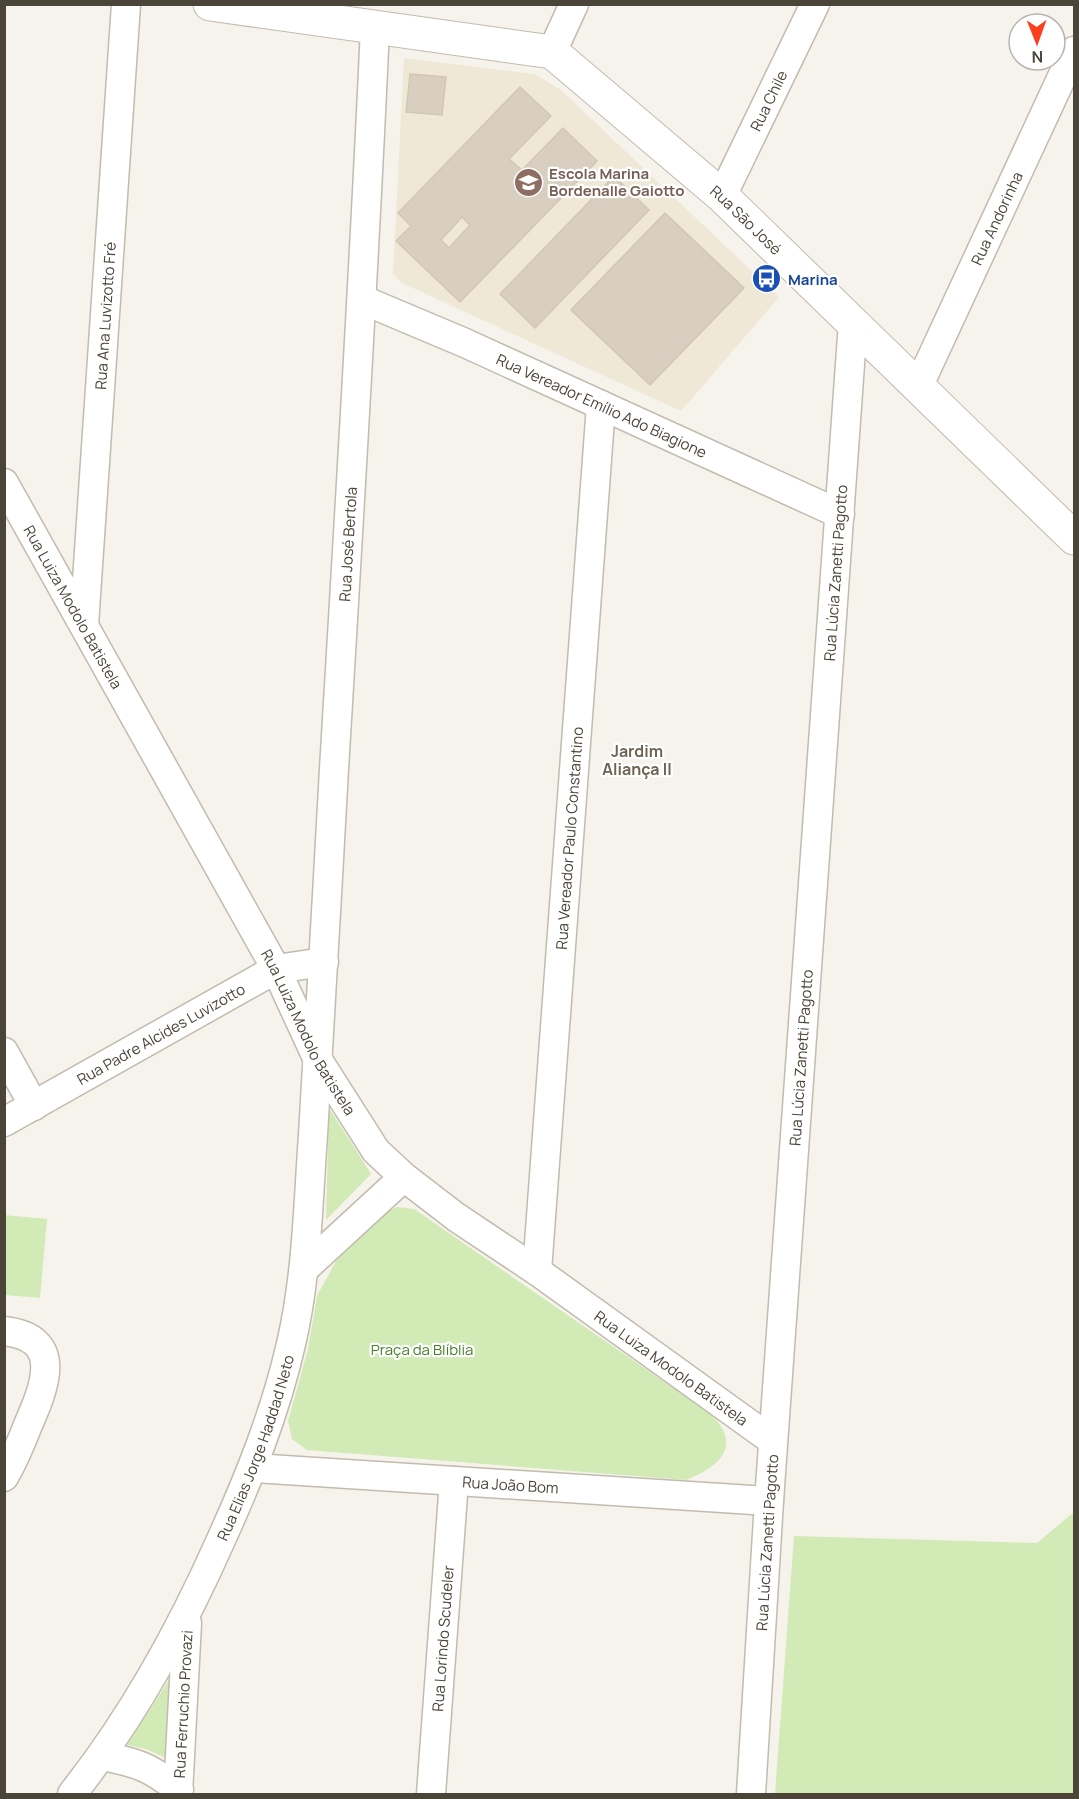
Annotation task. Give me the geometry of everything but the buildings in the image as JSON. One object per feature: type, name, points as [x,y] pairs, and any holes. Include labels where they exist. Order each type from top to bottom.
[{"type":"street","name":"Rua Ana Luvizotto Fré","points":[[84,625],[126,4]]},
{"type":"street","points":[[210,4],[330,13],[375,27],[552,52],[574,4]]},
{"type":"street","name":"Rua Chile","points":[[722,196],[815,4]]},
{"type":"street","name":"Rua José Bertola","points":[[318,1060],[363,300],[375,27]]},
{"type":"street","name":"Rua Andorinha","points":[[919,385],[1074,51]]},
{"type":"street","name":"Rua São José","points":[[552,52],[722,196],[1074,538]]},
{"type":"street","name":"Rua Vereador Emílio Ado Biagione","points":[[363,300],[840,514]]},
{"type":"street","name":"Rua Lúcia Zanetti Pagotto","points":[[751,1794],[773,1441],[853,322]]},
{"type":"street","name":"Rua Vereador Paulo Constantino","points":[[537,1271],[601,405]]},
{"type":"street","name":"Rua Luiza Modolo Batistela","points":[[4,483],[276,969],[318,1060],[376,1151],[404,1177],[456,1217],[537,1271],[773,1441]]},
{"type":"street","name":"Rua Padre Alcides Luvizotto","points":[[4,1122],[276,969],[324,962]]},
{"type":"street","points":[[4,1052],[34,1106]]},
{"type":"street","name":"Rua Elias Jorge Haddad Neto","points":[[72,1794],[103,1756],[147,1687],[188,1615],[253,1468],[275,1407],[292,1341],[304,1269],[318,1060]]},
{"type":"street","points":[[304,1269],[404,1177]]},
{"type":"street","points":[[4,1331],[25,1333],[41,1349],[46,1367],[41,1395],[4,1477]]},
{"type":"street","name":"Rua João Bom","points":[[253,1468],[769,1501]]},
{"type":"street","name":"Rua Lorindo Scudeler","points":[[431,1794],[454,1481]]},
{"type":"street","name":"Rua Ferruchio Provazi","points":[[178,1792],[188,1615]]},
{"type":"street","points":[[103,1756],[135,1762],[155,1770],[178,1792]]},
{"type":"shaded area","name":"Escola Marina Bordenalle Gaiotto","points":[[404,58],[535,74],[561,90],[779,297],[681,411],[402,283],[393,274]]},
{"type":"green space","points":[[329,1108],[371,1174],[326,1220]]},
{"type":"green space","name":"Praça da Blíblia","points":[[397,1207],[414,1209],[708,1412],[725,1434],[724,1453],[718,1461],[686,1480],[307,1450],[292,1439],[288,1421],[308,1349],[317,1296],[336,1261],[364,1225]]},
{"type":"green space","points":[[4,1215],[47,1219],[40,1298],[5,1295]]},
{"type":"green space","points":[[1074,1512],[1074,1794],[775,1794],[794,1536],[1037,1543]]},
{"type":"green space","points":[[171,1677],[168,1759],[146,1749],[127,1745]]},
{"type":"place","name":"Escola Marina Bordenalle Gaiotto","points":[[528,182]]},
{"type":"place","name":"Marina","points":[[767,279]]},
{"type":"district","name":"Jardim Aliança II","points":[[637,760]]}]
